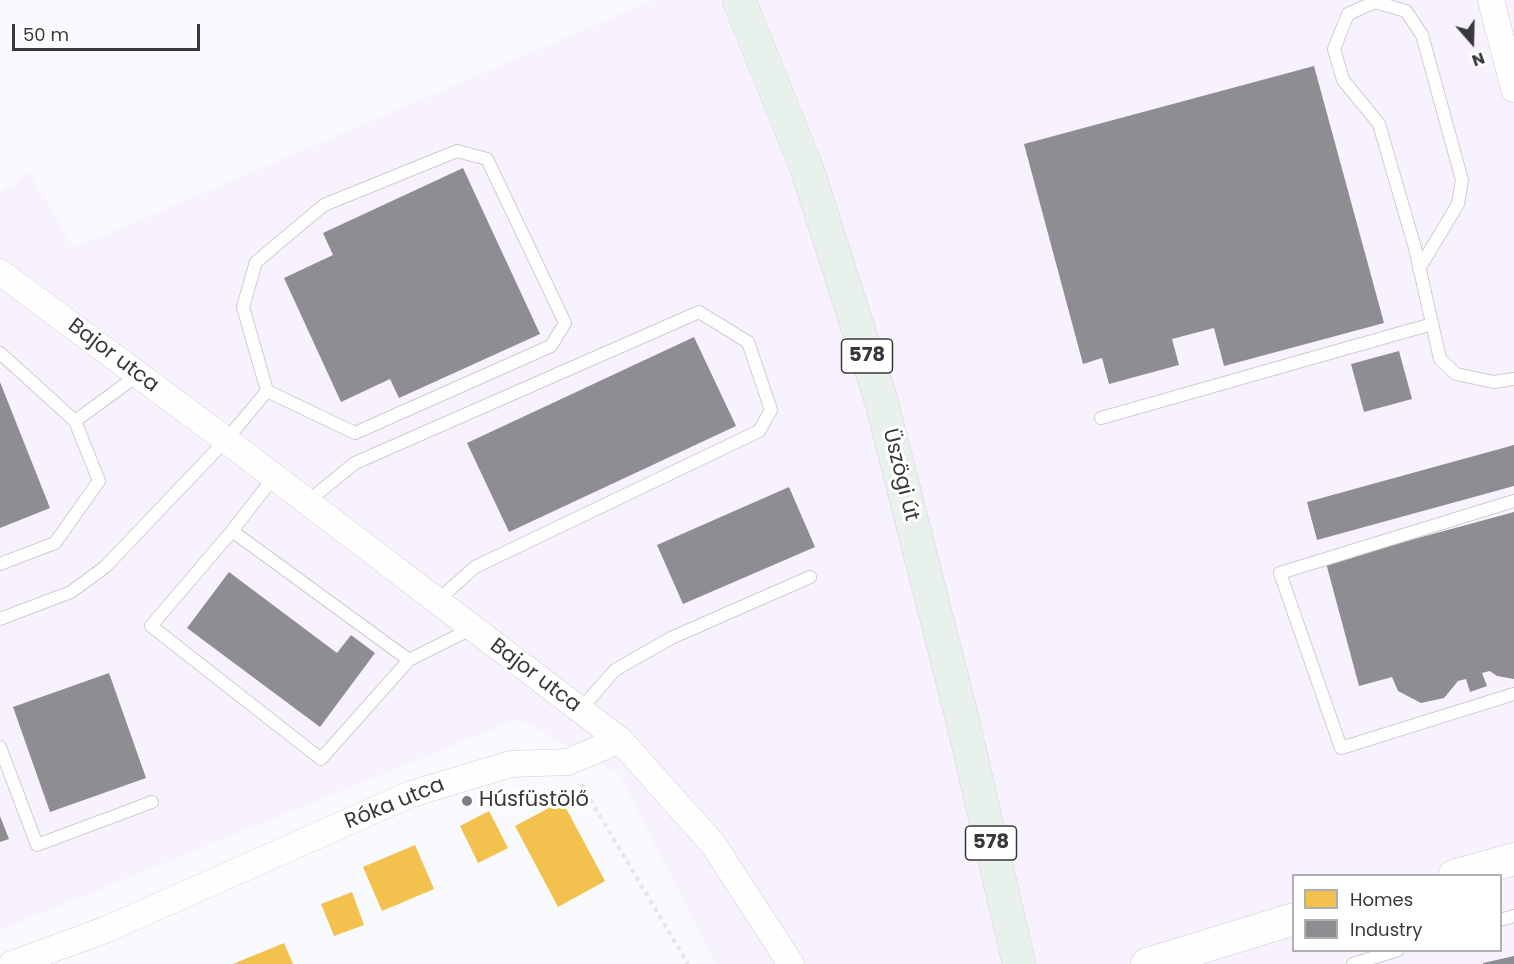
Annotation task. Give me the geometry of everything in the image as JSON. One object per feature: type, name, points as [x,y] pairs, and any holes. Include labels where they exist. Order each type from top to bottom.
[{"type":"main road","name":"Üszögi út","points":[[739,0],[807,169],[881,400],[963,722],[1018,964]]},
{"type":"street","points":[[1491,0],[1511,61],[1514,89]]},
{"type":"street","name":"Bajor utca","points":[[0,272],[226,440],[620,740],[713,844],[791,964]]},
{"type":"street","points":[[568,762],[620,740]]},
{"type":"street","name":"Róka utca","points":[[12,964],[105,930],[411,794],[511,764],[568,762]]},
{"type":"street","points":[[1461,874],[1514,859]]},
{"type":"street","points":[[1147,964],[1292,919]]},
{"type":"lane","points":[[1419,269],[1458,204],[1462,180],[1422,35],[1406,10],[1375,2],[1348,14],[1334,49],[1343,80],[1379,124],[1419,269],[1440,359],[1456,374],[1494,382],[1514,379]]},
{"type":"lane","points":[[457,151],[487,159],[566,323],[551,346],[355,433],[267,391],[243,307],[256,262],[324,205],[457,151]]},
{"type":"lane","points":[[308,502],[355,463],[699,312],[748,342],[771,410],[759,431],[475,567],[437,601]]},
{"type":"lane","points":[[1101,418],[1432,324]]},
{"type":"lane","points":[[0,353],[75,421],[99,481],[56,543],[0,564]]},
{"type":"lane","points":[[75,421],[138,375]]},
{"type":"lane","points":[[0,619],[71,592],[105,567],[226,440],[267,391]]},
{"type":"lane","points":[[274,477],[232,531],[150,626],[321,759],[409,660],[473,628]]},
{"type":"lane","points":[[1514,501],[1280,573],[1341,748],[1514,694]]},
{"type":"lane","points":[[232,531],[409,660]]},
{"type":"lane","points":[[580,710],[615,670],[634,659],[671,638],[810,577]]},
{"type":"lane","points":[[0,747],[37,845],[152,802]]},
{"type":"lane","points":[[1353,964],[1395,952]]},
{"type":"path","points":[[568,762],[688,964]]},
{"type":"shaded area","points":[[653,0],[1514,0],[1514,964],[716,964],[620,775],[518,719],[0,930],[0,193],[30,173],[74,248]]},
{"type":"building: Homes","points":[[562,801],[605,881],[558,907],[515,826]]},
{"type":"building: Homes","points":[[489,811],[508,848],[478,863],[460,826]]},
{"type":"building: Homes","points":[[415,845],[434,889],[382,911],[363,867]]},
{"type":"building: Homes","points":[[352,892],[364,925],[334,936],[321,904]]},
{"type":"building: Homes","points":[[284,943],[293,964],[233,964]]},
{"type":"building: Industry","points":[[1314,66],[1384,323],[1224,366],[1214,328],[1172,339],[1179,365],[1109,384],[1102,358],[1083,364],[1024,144]]},
{"type":"building: Industry","points":[[463,168],[540,334],[399,398],[390,379],[341,402],[284,278],[333,255],[323,233]]},
{"type":"building: Industry","points":[[694,337],[736,426],[509,532],[467,443]]},
{"type":"building: Industry","points":[[1399,351],[1412,399],[1364,412],[1351,364]]},
{"type":"building: Industry","points":[[0,382],[50,508],[0,528]]},
{"type":"building: Industry","points":[[1514,445],[1514,486],[1317,540],[1307,502]]},
{"type":"building: Industry","points":[[789,487],[815,547],[683,604],[657,545]]},
{"type":"building: Industry","points":[[1514,512],[1514,679],[1497,676],[1490,671],[1482,673],[1487,686],[1470,692],[1466,679],[1458,681],[1444,698],[1421,703],[1398,691],[1392,677],[1359,686],[1326,563]]},
{"type":"building: Industry","points":[[229,572],[337,653],[351,635],[375,653],[320,727],[187,628]]},
{"type":"building: Industry","points":[[109,673],[146,778],[50,812],[13,707]]},
{"type":"building: Industry","points":[[0,816],[9,839],[0,842]]},
{"type":"building: Industry","points":[[1514,956],[1514,964],[1483,964],[1483,963]]},
{"type":"place","name":"Húsfüstölő","points":[[467,801]]}]
